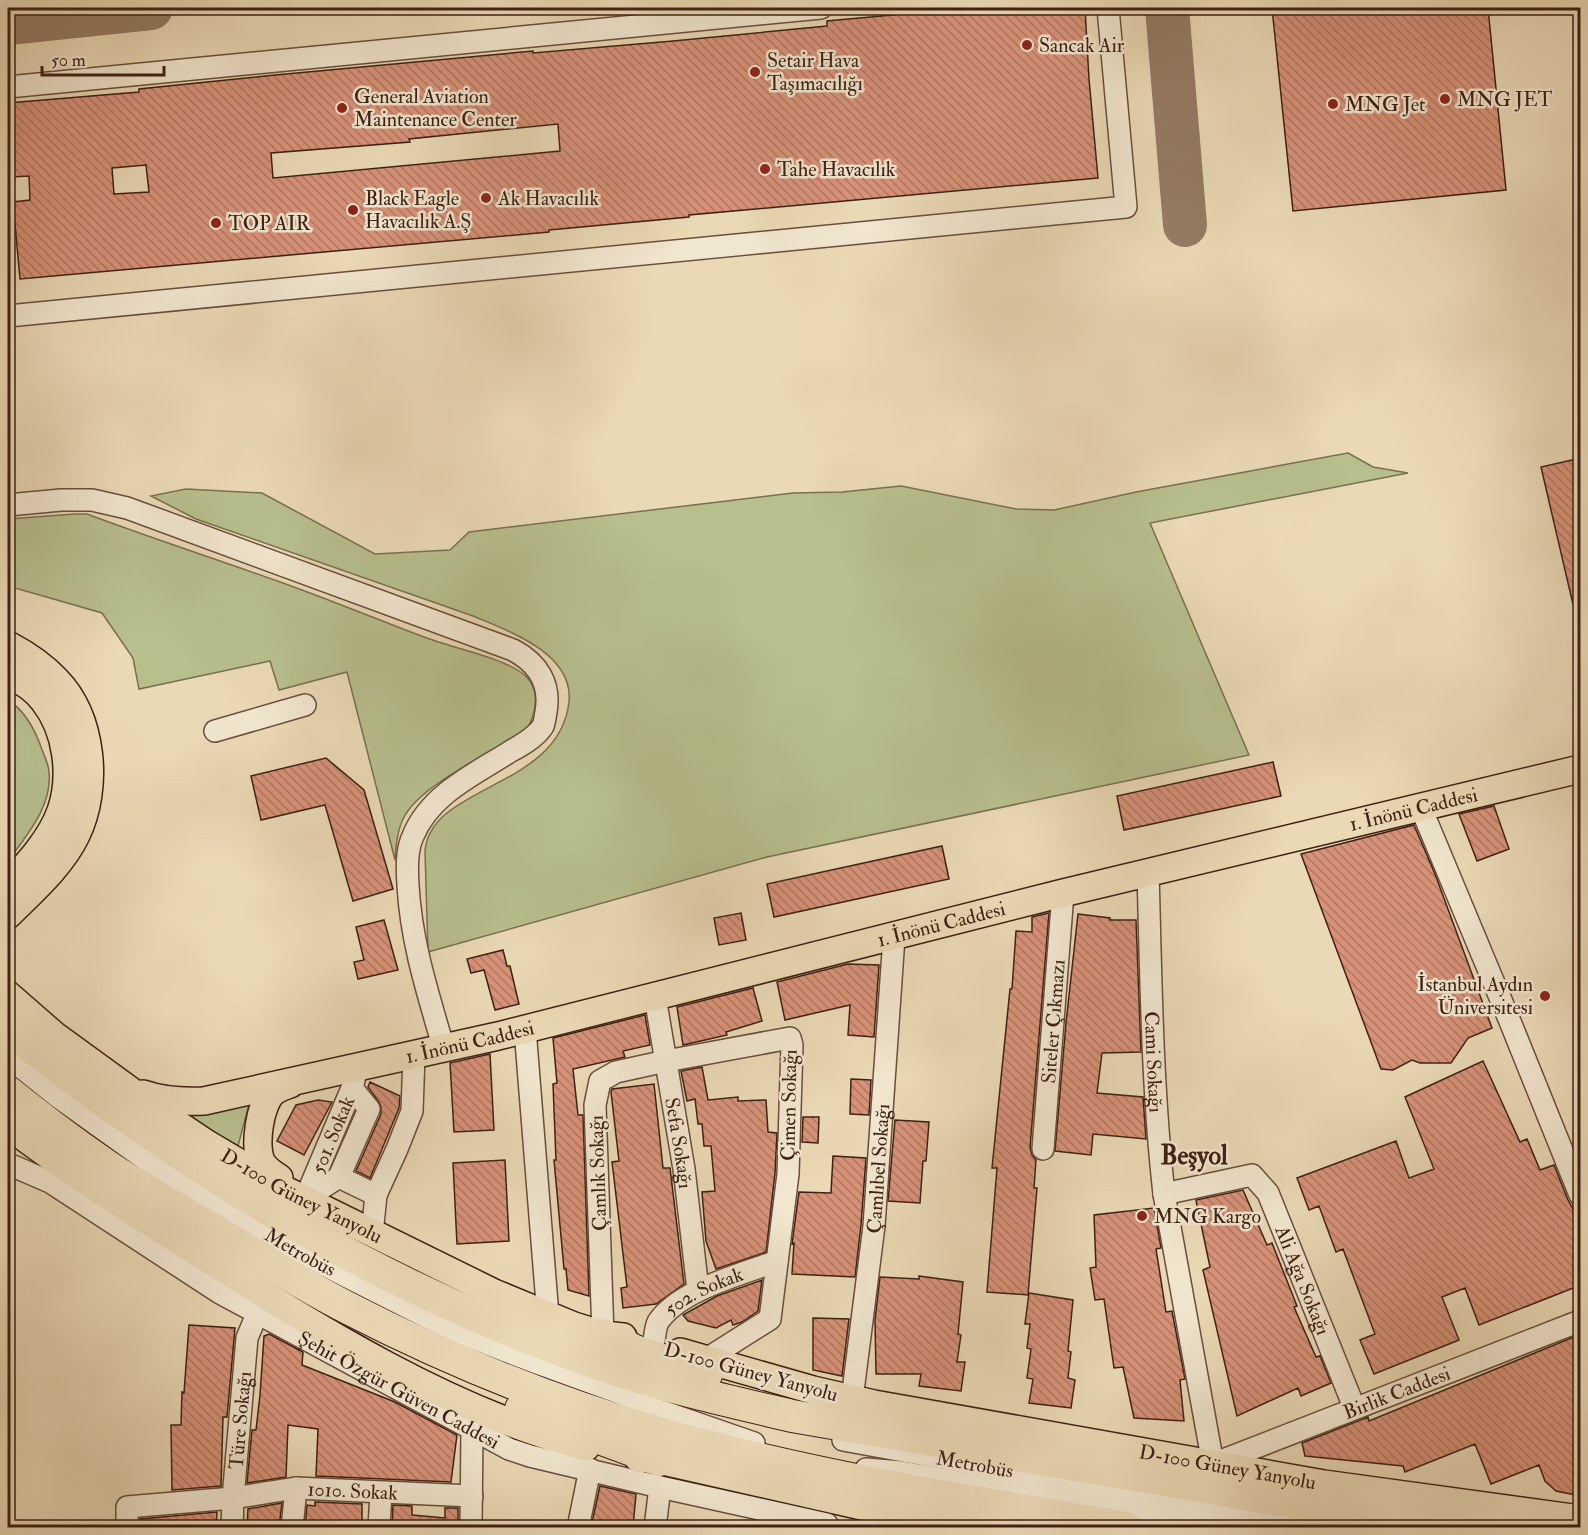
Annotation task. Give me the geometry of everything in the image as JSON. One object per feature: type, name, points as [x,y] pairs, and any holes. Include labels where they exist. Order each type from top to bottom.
[{"type":"highway","points":[[8,1028],[102,1101],[213,1177],[392,1276],[493,1323],[607,1366],[667,1385],[792,1416],[1431,1526],[1471,1524],[1516,1527]]},
{"type":"highway","points":[[8,1092],[73,1143],[116,1172],[346,1307],[407,1337],[556,1399],[659,1433],[886,1486],[1126,1527]]},
{"type":"highway","points":[[257,1256],[280,1279],[309,1302],[457,1381],[659,1474]]},
{"type":"highway","points":[[603,1335],[671,1364],[770,1396],[792,1416]]},
{"type":"main road","points":[[8,645],[36,662],[57,681],[79,718],[90,763],[86,811],[76,836],[63,856],[10,903]]},
{"type":"main road","points":[[8,674],[32,689],[44,701],[54,717],[63,741],[68,765],[61,811],[48,836],[28,863],[10,903]]},
{"type":"main road","name":"1. İnönü Caddesi","points":[[303,1080],[355,1078],[414,1055],[655,997],[1148,872],[1581,770]]},
{"type":"main road","name":"D-100 Güney Yanyolu","points":[[8,995],[55,1036],[125,1087],[207,1144],[285,1190],[452,1274],[548,1316],[603,1335],[625,1337],[852,1399],[1324,1484],[1581,1519]]},
{"type":"main road","points":[[125,1087],[159,1099],[185,1102],[204,1101],[303,1080]]},
{"type":"main road","points":[[303,1080],[272,1093],[262,1114],[257,1143],[262,1164],[305,1199]]},
{"type":"main road","points":[[8,1125],[45,1154],[388,1375],[531,1431],[621,1456],[659,1474],[987,1527]]},
{"type":"main road","points":[[8,1137],[45,1154]]},
{"type":"street","points":[[8,87],[821,8]]},
{"type":"street","points":[[8,315],[1126,207],[1108,8]]},
{"type":"street","points":[[8,505],[61,500],[92,500],[127,508],[513,650],[527,657],[542,675],[548,701],[543,725],[526,742],[466,778],[434,802],[421,819],[411,838],[407,869],[410,919],[420,968],[444,1049]]},
{"type":"street","points":[[215,731],[305,705]]},
{"type":"street","points":[[1420,808],[1581,1195]]},
{"type":"street","name":"Cami Sokağı","points":[[1148,872],[1153,1064],[1164,1194],[1213,1464]]},
{"type":"street","name":"Siteler Çıkmazı","points":[[1043,1149],[1063,893]]},
{"type":"street","name":"Çamlıbel Sokağı","points":[[852,1399],[874,1226],[894,937]]},
{"type":"street","name":"Sefa Sokağı","points":[[655,997],[684,1168],[698,1290]]},
{"type":"street","points":[[525,1029],[548,1316]]},
{"type":"street","name":"Çimen Sokağı","points":[[666,1061],[790,1038],[792,1045],[788,1174],[777,1261]]},
{"type":"street","points":[[372,1234],[376,1195],[412,1111],[414,1055]]},
{"type":"street","name":"Metrobüs","points":[[8,1057],[58,1097],[150,1164],[301,1253],[454,1331],[622,1394],[647,1406],[719,1433],[869,1470],[901,1472],[1121,1509],[1261,1527]]},
{"type":"street","name":"Çamlık Sokağı","points":[[603,1335],[595,1105],[600,1081],[616,1072],[666,1061]]},
{"type":"street","points":[[305,1199],[339,1177],[369,1109],[355,1078]]},
{"type":"street","name":"501. Sokak","points":[[305,1199],[355,1078]]},
{"type":"street","name":"Şehit Özgür Güven Caddesi","points":[[8,1165],[50,1182],[220,1293],[257,1314],[388,1375],[472,1430],[499,1444],[530,1456],[590,1469],[659,1474],[827,1526]]},
{"type":"street","name":"Ali Ağa Sokağı","points":[[1164,1194],[1252,1175],[1268,1193],[1354,1407]]},
{"type":"street","points":[[339,1177],[376,1195]]},
{"type":"street","points":[[705,1360],[770,1319],[777,1261]]},
{"type":"street","name":"502. Sokak","points":[[653,1345],[658,1323],[674,1306],[698,1290],[777,1261]]},
{"type":"street","name":"Türe Sokağı","points":[[232,1527],[232,1498],[248,1338],[257,1314]]},
{"type":"street","name":"Birlik Caddesi","points":[[1213,1464],[1354,1407],[1581,1321]]},
{"type":"street","name":"Metrobüs","points":[[622,1394],[647,1396],[743,1420],[885,1448],[1327,1527]]},
{"type":"street","points":[[471,1527],[472,1430]]},
{"type":"street","points":[[579,1527],[590,1469]]},
{"type":"street","points":[[655,1527],[659,1474]]},
{"type":"street","points":[[292,1527],[296,1488]]},
{"type":"street","name":"1010. Sokak","points":[[127,1527],[127,1506],[232,1498],[296,1488],[472,1496]]},
{"type":"street","points":[[379,1527],[381,1493]]},
{"type":"green space","points":[[1348,453],[1373,467],[1408,473],[1150,523],[1249,755],[767,857],[428,952],[425,852],[432,830],[448,812],[520,770],[543,753],[560,731],[569,702],[568,685],[561,670],[536,646],[473,616],[196,519],[151,496],[186,489],[262,493],[375,554],[450,550],[469,532],[793,493],[842,492],[901,486],[1016,509],[1054,510],[1136,492]]},
{"type":"green space","points":[[87,514],[512,667],[529,679],[533,687],[535,703],[532,719],[524,734],[457,771],[411,806],[399,829],[395,860],[347,672],[279,690],[270,661],[139,689],[133,658],[102,613],[8,586],[8,519]]},
{"type":"green space","points":[[8,700],[23,714],[34,731],[47,763],[49,779],[48,792],[38,816],[8,861]]},
{"type":"green space","points":[[249,1104],[238,1146],[187,1117]]},
{"type":"building","points":[[1019,8],[1085,8],[1098,178],[689,215],[689,217],[549,230],[549,232],[20,279],[13,202],[30,200],[29,176],[11,177],[8,103],[139,92],[139,89],[275,75],[827,26],[827,21],[947,10],[948,13]],"holes":[[[558,124],[560,151],[273,178],[271,153],[410,142],[409,139]],[[146,165],[149,192],[114,194],[112,168]]]},
{"type":"building","points":[[1272,8],[1488,8],[1506,190],[1293,211]]},
{"type":"building","points":[[1581,458],[1581,613],[1575,613],[1541,467]]},
{"type":"building","points":[[326,758],[364,790],[393,889],[353,901],[325,805],[261,820],[251,776]]},
{"type":"building","points":[[1273,762],[1281,796],[1124,830],[1117,796]]},
{"type":"building","points":[[1494,806],[1509,849],[1477,861],[1459,814]]},
{"type":"building","points":[[1414,825],[1435,874],[1492,1028],[1468,1038],[1451,1063],[1420,1063],[1412,1060],[1393,1070],[1381,1069],[1301,854]]},
{"type":"building","points":[[942,846],[949,879],[774,917],[767,884]]},
{"type":"building","points":[[741,913],[746,940],[719,945],[714,918]]},
{"type":"building","points":[[1049,913],[1030,1148],[1036,1160],[1034,1188],[1037,1188],[1028,1295],[987,1292],[997,1168],[992,1168],[1010,989],[1012,989],[1016,931],[1032,932],[1032,917]]},
{"type":"building","points":[[1078,914],[1110,918],[1110,920],[1136,920],[1141,1052],[1102,1053],[1097,1093],[1143,1097],[1146,1139],[1093,1134],[1091,1155],[1055,1151]]},
{"type":"building","points":[[384,920],[398,970],[358,979],[354,962],[364,960],[356,927]]},
{"type":"building","points":[[503,950],[507,966],[510,966],[519,1004],[495,1010],[484,970],[471,973],[467,959]]},
{"type":"building","points":[[848,964],[879,965],[874,1037],[848,1035],[850,1005],[785,1020],[777,982]]},
{"type":"building","points":[[753,988],[762,1021],[726,1032],[727,1035],[683,1045],[677,1007]]},
{"type":"building","points":[[645,1015],[650,1045],[623,1051],[625,1057],[573,1069],[578,1115],[583,1115],[589,1296],[568,1290],[566,1269],[564,1269],[554,1160],[556,1160],[553,1084],[557,1083],[553,1038]]},
{"type":"building","points":[[490,1054],[494,1130],[454,1132],[450,1063]]},
{"type":"building","points":[[1483,1061],[1520,1142],[1527,1139],[1540,1170],[1554,1165],[1568,1200],[1573,1209],[1575,1208],[1581,1223],[1581,1285],[1479,1325],[1465,1288],[1442,1297],[1459,1340],[1374,1374],[1360,1340],[1375,1334],[1343,1249],[1336,1252],[1319,1206],[1309,1210],[1297,1178],[1396,1141],[1409,1178],[1434,1169],[1405,1097]]},
{"type":"building","points":[[702,1067],[708,1100],[738,1097],[738,1101],[766,1100],[768,1132],[777,1133],[766,1252],[716,1269],[706,1241],[702,1192],[715,1191],[711,1146],[704,1146],[702,1124],[698,1124],[695,1099],[687,1101],[681,1071]]},
{"type":"building","points":[[851,1079],[871,1080],[869,1115],[850,1114]]},
{"type":"building","points":[[370,1082],[400,1096],[399,1108],[370,1178],[356,1171],[381,1114],[379,1102],[368,1087]]},
{"type":"building","points":[[654,1084],[663,1168],[670,1168],[684,1284],[656,1304],[623,1308],[621,1288],[627,1287],[612,1162],[619,1161],[611,1092],[612,1089]]},
{"type":"building","points":[[318,1100],[332,1102],[304,1155],[277,1141],[296,1105]]},
{"type":"building","points":[[803,1117],[819,1117],[818,1143],[802,1142]]},
{"type":"building","points":[[895,1120],[929,1122],[920,1203],[888,1201]]},
{"type":"building","points":[[833,1156],[866,1158],[855,1277],[792,1274],[794,1243],[792,1244],[799,1192],[831,1193]]},
{"type":"building","points":[[505,1160],[509,1241],[457,1244],[453,1163]]},
{"type":"building","points":[[1243,1190],[1267,1245],[1272,1243],[1297,1306],[1294,1307],[1316,1357],[1320,1356],[1331,1383],[1301,1396],[1298,1388],[1237,1416],[1203,1270],[1210,1267],[1196,1200]]},
{"type":"building","points":[[1154,1208],[1161,1248],[1156,1249],[1166,1312],[1172,1311],[1185,1379],[1180,1380],[1184,1421],[1134,1418],[1123,1367],[1114,1368],[1104,1299],[1095,1300],[1090,1268],[1096,1267],[1094,1215]]},
{"type":"building","points":[[919,1276],[963,1282],[958,1334],[961,1335],[957,1362],[965,1362],[961,1391],[919,1386],[921,1374],[876,1374],[875,1320],[880,1277],[919,1279]]},
{"type":"building","points":[[762,1280],[758,1311],[742,1322],[733,1325],[731,1320],[716,1328],[688,1321],[683,1315],[717,1296]]},
{"type":"building","points":[[1029,1293],[1073,1300],[1068,1351],[1071,1352],[1068,1378],[1075,1380],[1071,1408],[1029,1403],[1033,1379],[1027,1378],[1031,1349],[1027,1348],[1030,1324],[1025,1324]]},
{"type":"building","points":[[813,1318],[849,1319],[842,1376],[813,1370]]},
{"type":"building","points":[[189,1325],[235,1328],[227,1417],[223,1417],[221,1486],[172,1490],[171,1425],[181,1425]]},
{"type":"building","points":[[269,1334],[303,1352],[302,1365],[395,1402],[457,1435],[451,1482],[316,1476],[318,1429],[288,1425],[286,1477],[247,1483],[252,1430],[256,1430],[264,1336]]},
{"type":"building","points":[[1581,1334],[1581,1496],[1556,1491],[1545,1481],[1539,1465],[1491,1484],[1475,1444],[1405,1472],[1403,1466],[1305,1456],[1302,1443],[1368,1417],[1369,1421]]},
{"type":"building","points":[[600,1486],[636,1494],[633,1527],[591,1527]]},
{"type":"building","points":[[315,1502],[362,1504],[362,1526],[305,1527],[307,1505],[315,1506]]},
{"type":"building","points":[[282,1503],[279,1527],[247,1527],[248,1509]]},
{"type":"building","points":[[393,1505],[412,1506],[412,1515],[445,1518],[445,1508],[458,1508],[458,1527],[392,1527]]},
{"type":"building","points":[[217,1512],[216,1527],[140,1527],[140,1519]]},
{"type":"taxiway","points":[[8,23],[151,8]]},
{"type":"taxiway","points":[[1167,8],[1185,225]]},
{"type":"place","name":"Sancak Air","points":[[1027,45]]},
{"type":"place","name":"Setair Hava Taşımacılığı","points":[[755,72]]},
{"type":"place","name":"MNG JET","points":[[1445,99]]},
{"type":"place","name":"MNG Jet","points":[[1333,104]]},
{"type":"place","name":"General Aviation Maintenance Center","points":[[342,108]]},
{"type":"place","name":"Tahe Havacılık","points":[[765,169]]},
{"type":"place","name":"Ak Havacılık","points":[[486,198]]},
{"type":"place","name":"Black Eagle Havacılık A.Ş","points":[[353,210]]},
{"type":"place","name":"TOP AIR","points":[[216,223]]},
{"type":"place","name":"İstanbul Aydın Üniversitesi","points":[[1545,996]]},
{"type":"place","name":"MNG Kargo","points":[[1142,1216]]},
{"type":"district","name":"Beşyol","points":[[1194,1156]]}]
